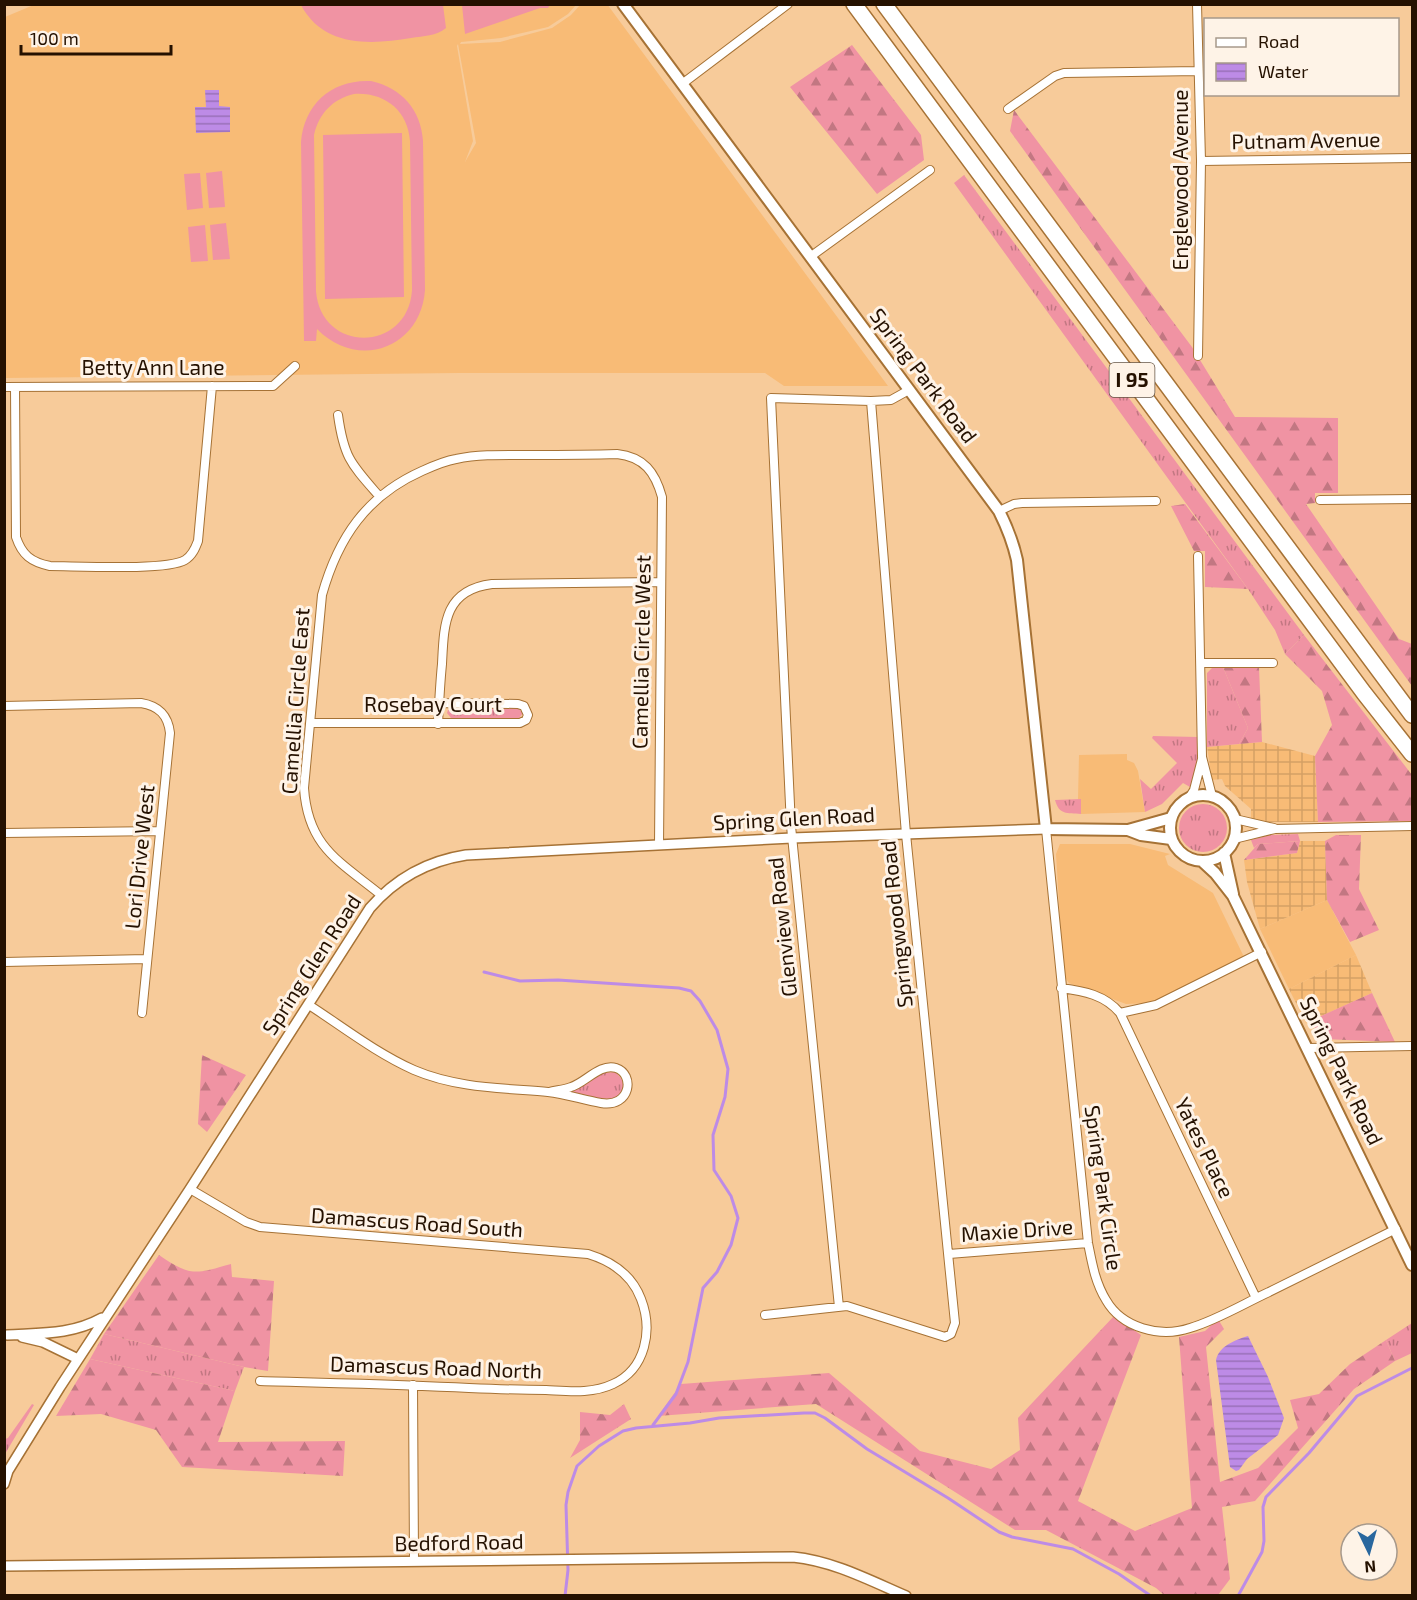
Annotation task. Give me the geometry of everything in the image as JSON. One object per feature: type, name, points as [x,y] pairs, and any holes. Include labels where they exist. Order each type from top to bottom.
[{"type":"highway","name":"I 95","points":[[854,4],[1339,658],[1413,753]]},
{"type":"highway","name":"I 95","points":[[885,4],[1413,715]]},
{"type":"main road","name":"Spring Park Road","points":[[623,4],[999,511],[1013,542],[1017,560],[1046,829]]},
{"type":"main road","points":[[1200,795],[1212,796],[1228,807],[1235,819],[1236,829],[1234,839],[1224,853],[1214,859],[1202,861],[1183,855],[1171,839],[1171,818],[1176,808],[1189,798],[1200,795]]},
{"type":"main road","name":"Spring Glen Road","points":[[1046,829],[1128,830],[1171,818]]},
{"type":"main road","name":"Spring Glen Road","points":[[1128,830],[1141,835],[1171,839]]},
{"type":"main road","name":"Spring Park Road","points":[[1224,853],[1233,896]]},
{"type":"main road","name":"Spring Park Road","points":[[1202,861],[1233,896],[1413,1265]]},
{"type":"street","points":[[682,84],[776,8],[788,4]]},
{"type":"street","name":"Englewood Avenue","points":[[1197,4],[1200,161],[1198,356]]},
{"type":"street","points":[[1008,109],[1055,76],[1064,73],[1198,71]]},
{"type":"street","name":"Putnam Avenue","points":[[1200,161],[1413,158]]},
{"type":"street","points":[[810,257],[930,170]]},
{"type":"street","name":"Betty Ann Lane","points":[[4,387],[273,386],[295,366]]},
{"type":"street","points":[[15,387],[16,537],[20,549],[27,557],[37,563],[50,566],[166,566],[186,559],[194,552],[198,542],[212,387]]},
{"type":"street","points":[[871,401],[891,400],[909,390]]},
{"type":"street","name":"Glenview Road","points":[[839,1307],[792,838],[771,398],[871,401]]},
{"type":"street","name":"Springwood Road","points":[[839,1307],[847,1306],[945,1337],[951,1334],[955,1323],[906,834],[871,401]]},
{"type":"street","points":[[338,415],[341,437],[348,458],[379,496]]},
{"type":"street","name":"Camellia Circle East","points":[[381,895],[330,855],[317,837],[309,821],[304,788],[322,595],[330,567],[344,539],[359,517],[379,496],[410,476],[454,459],[484,455],[617,454],[628,456],[646,465]]},
{"type":"street","name":"Camellia Circle West","points":[[646,465],[658,482],[662,497],[658,845]]},
{"type":"street","points":[[1320,500],[1413,499]]},
{"type":"street","points":[[999,511],[1022,503],[1156,501]]},
{"type":"street","points":[[1189,798],[1194,790],[1202,757],[1202,663],[1198,556]]},
{"type":"street","points":[[438,724],[444,625],[448,611],[460,597],[475,587],[546,582],[661,582]]},
{"type":"street","points":[[1202,663],[1273,663]]},
{"type":"street","name":"Lori Drive West","points":[[4,706],[141,703],[158,708],[165,716],[170,733],[142,1013]]},
{"type":"street","name":"Rosebay Court","points":[[311,723],[520,723],[526,720],[528,715],[524,706],[518,704],[439,703]]},
{"type":"street","points":[[1202,757],[1212,796]]},
{"type":"street","points":[[1235,819],[1275,829]]},
{"type":"street","points":[[1234,839],[1275,829],[1413,826]]},
{"type":"street","name":"Spring Glen Road","points":[[4,1484],[6,1471],[370,908],[381,895],[415,870],[466,855],[792,838],[1046,829]]},
{"type":"street","name":"Spring Park Circle","points":[[1046,829],[1088,1243],[1096,1279],[1107,1302],[1127,1321],[1150,1330],[1164,1332],[1189,1329],[1396,1228]]},
{"type":"street","points":[[4,833],[160,831]]},
{"type":"street","points":[[1061,988],[1082,991],[1102,998],[1120,1013],[1156,1005],[1262,952]]},
{"type":"street","points":[[4,962],[147,959]]},
{"type":"street","points":[[309,1005],[387,1056],[414,1070],[445,1080],[472,1086],[549,1092],[603,1103],[615,1103],[623,1098],[627,1090],[622,1072],[616,1068],[605,1067],[573,1087],[549,1092]]},
{"type":"street","name":"Yates Place","points":[[1120,1013],[1256,1298]]},
{"type":"street","points":[[1309,1048],[1413,1046]]},
{"type":"street","name":"Damascus Road South","points":[[190,1189],[246,1222],[260,1227],[588,1254],[603,1259],[619,1269],[637,1290],[646,1319],[644,1351],[630,1372],[611,1385]]},
{"type":"street","name":"Maxie Drive","points":[[949,1254],[1088,1243]]},
{"type":"street","points":[[765,1315],[839,1307]]},
{"type":"street","points":[[6,1335],[66,1331],[85,1327],[105,1317]]},
{"type":"street","points":[[6,1335],[43,1342],[78,1359]]},
{"type":"street","name":"Damascus Road North","points":[[260,1381],[583,1391],[611,1385]]},
{"type":"street","points":[[413,1385],[414,1561]]},
{"type":"street","name":"Bedford Road","points":[[4,1566],[806,1558],[835,1565],[906,1596]]},
{"type":"shaded area","points":[[36,4],[576,5],[568,14],[548,27],[501,38],[461,42],[460,44],[500,42],[552,28],[571,15],[580,5],[607,4],[888,386],[784,386],[765,373],[458,373],[5,378],[5,17]],"holes":[[[458,44],[476,143],[465,162],[473,141]]]},
{"type":"shaded area","points":[[1262,742],[1315,756],[1318,822],[1266,822],[1251,819],[1251,809],[1225,786],[1222,779],[1212,780],[1207,747]]},
{"type":"shaded area","points":[[1127,754],[1127,760],[1134,763],[1138,771],[1145,812],[1081,814],[1081,800],[1078,799],[1079,755]]},
{"type":"shaded area","points":[[1300,841],[1325,841],[1327,900],[1260,929],[1247,882],[1244,860],[1297,853]]},
{"type":"shaded area","points":[[1060,844],[1130,844],[1170,854],[1165,856],[1168,865],[1213,893],[1244,957],[1151,1003],[1126,1004],[1069,983],[1063,970],[1056,854]]},
{"type":"shaded area","points":[[1327,900],[1356,955],[1289,989],[1260,929]]},
{"type":"shaded area","points":[[1356,955],[1372,993],[1306,1023],[1289,989]]},
{"type":"green space","points":[[462,4],[550,5],[548,8],[540,8],[465,34]]},
{"type":"green space","points":[[301,5],[443,5],[446,28],[430,35],[380,42],[349,40],[322,29],[310,19]]},
{"type":"green space","points":[[852,45],[921,135],[924,160],[877,194],[790,87]]},
{"type":"green space","points":[[357,81],[382,84],[401,95],[414,110],[423,141],[425,290],[421,310],[412,326],[400,339],[385,347],[368,350],[351,349],[333,342],[317,329],[316,341],[304,341],[301,142],[303,128],[314,105],[322,97],[333,89]],"holes":[[[365,94],[376,96],[393,106],[400,112],[408,130],[412,290],[407,311],[396,326],[381,335],[364,338],[348,335],[333,326],[321,312],[316,291],[314,135],[319,120],[333,103],[346,96]]]},
{"type":"green space","points":[[1014,110],[1192,347],[1235,417],[1338,418],[1338,493],[1315,493],[1315,503],[1306,504],[1399,639],[1412,644],[1412,686],[1010,131]]},
{"type":"green space","points":[[402,133],[404,297],[325,299],[323,135]]},
{"type":"green space","points":[[222,171],[225,207],[209,208],[206,173]]},
{"type":"green space","points":[[200,173],[203,208],[187,210],[184,174]]},
{"type":"green space","points":[[964,175],[1304,635],[1285,654],[1275,630],[1248,589],[954,183]]},
{"type":"green space","points":[[226,223],[230,259],[213,260],[210,225]]},
{"type":"green space","points":[[205,225],[208,261],[191,262],[188,227]]},
{"type":"green space","points":[[1185,504],[1248,589],[1205,587],[1205,551],[1194,551],[1171,506]]},
{"type":"green space","points":[[1304,635],[1412,775],[1412,821],[1318,822],[1315,756],[1332,725],[1322,691],[1285,654]]},
{"type":"green space","points":[[1223,667],[1248,728],[1239,744],[1207,747],[1207,673],[1212,668]]},
{"type":"green space","points":[[1223,667],[1259,667],[1262,742],[1239,744],[1248,728]]},
{"type":"green space","points":[[453,708],[518,708],[523,713],[519,718],[451,718],[447,713]]},
{"type":"green space","points":[[1153,736],[1198,737],[1197,762],[1190,787],[1183,783],[1162,804],[1145,812],[1140,779],[1151,789],[1177,763],[1152,738]]},
{"type":"green space","points":[[1081,799],[1081,814],[1061,811],[1055,800]]},
{"type":"green space","points":[[1198,804],[1208,804],[1220,811],[1227,823],[1227,833],[1220,845],[1208,852],[1198,852],[1183,841],[1179,833],[1179,823],[1190,808]]},
{"type":"green space","points":[[1298,834],[1300,841],[1258,844],[1254,848],[1251,840],[1271,835]]},
{"type":"green space","points":[[1336,835],[1361,835],[1359,889],[1379,930],[1350,942],[1327,900],[1325,841]]},
{"type":"green space","points":[[1300,841],[1297,853],[1244,860],[1258,844]]},
{"type":"green space","points":[[1372,993],[1395,1042],[1323,1039],[1310,1021]]},
{"type":"green space","points":[[202,1055],[246,1075],[207,1132],[198,1124]]},
{"type":"green space","points":[[615,1072],[622,1079],[623,1089],[615,1098],[600,1098],[572,1092],[603,1073]]},
{"type":"green space","points":[[159,1255],[179,1267],[194,1272],[231,1264],[232,1277],[274,1281],[268,1371],[104,1334]]},
{"type":"green space","points":[[1114,1316],[1141,1335],[1078,1501],[1135,1531],[1192,1508],[1179,1337],[1205,1331],[1218,1319],[1224,1329],[1206,1347],[1220,1482],[1258,1468],[1298,1428],[1290,1400],[1319,1394],[1350,1364],[1386,1340],[1395,1361],[1354,1389],[1255,1501],[1222,1507],[1230,1579],[1218,1595],[1164,1595],[1156,1588],[1046,1530],[1015,1530],[816,1404],[658,1416],[681,1384],[829,1373],[920,1451],[991,1469],[1020,1450],[1018,1418]]},
{"type":"green space","points":[[1412,1323],[1412,1353],[1395,1361],[1386,1340]]},
{"type":"green space","points":[[104,1334],[244,1367],[235,1391],[90,1359]]},
{"type":"green space","points":[[90,1359],[235,1391],[218,1442],[345,1441],[343,1476],[182,1467],[156,1430],[101,1414],[56,1416]]},
{"type":"green space","points":[[32,1404],[34,1405],[5,1454],[5,1439]]},
{"type":"green space","points":[[624,1404],[631,1419],[570,1458],[580,1440],[580,1412],[610,1415]]},
{"type":"water","points":[[205,90],[219,90],[219,106],[230,107],[230,132],[196,133],[195,107],[206,107]]},
{"type":"water","points":[[1248,1336],[1268,1377],[1284,1418],[1278,1435],[1247,1459],[1236,1471],[1230,1467],[1216,1360],[1224,1347]]},
{"type":"waterway","points":[[484,972],[520,981],[558,980],[679,988],[691,991],[700,1001],[717,1030],[728,1069],[725,1097],[713,1135],[714,1170],[731,1196],[738,1218],[731,1245],[717,1272],[703,1288],[688,1362],[676,1394],[653,1425]]},
{"type":"waterway","points":[[1238,1596],[1262,1552],[1263,1507],[1266,1497],[1309,1453],[1357,1396],[1412,1368]]},
{"type":"waterway","points":[[565,1596],[568,1570],[566,1505],[568,1492],[577,1466],[599,1446],[623,1431],[636,1428],[719,1418],[804,1413],[815,1413],[825,1418],[867,1449],[999,1532],[1012,1537],[1073,1549],[1119,1574],[1151,1596]]}]
